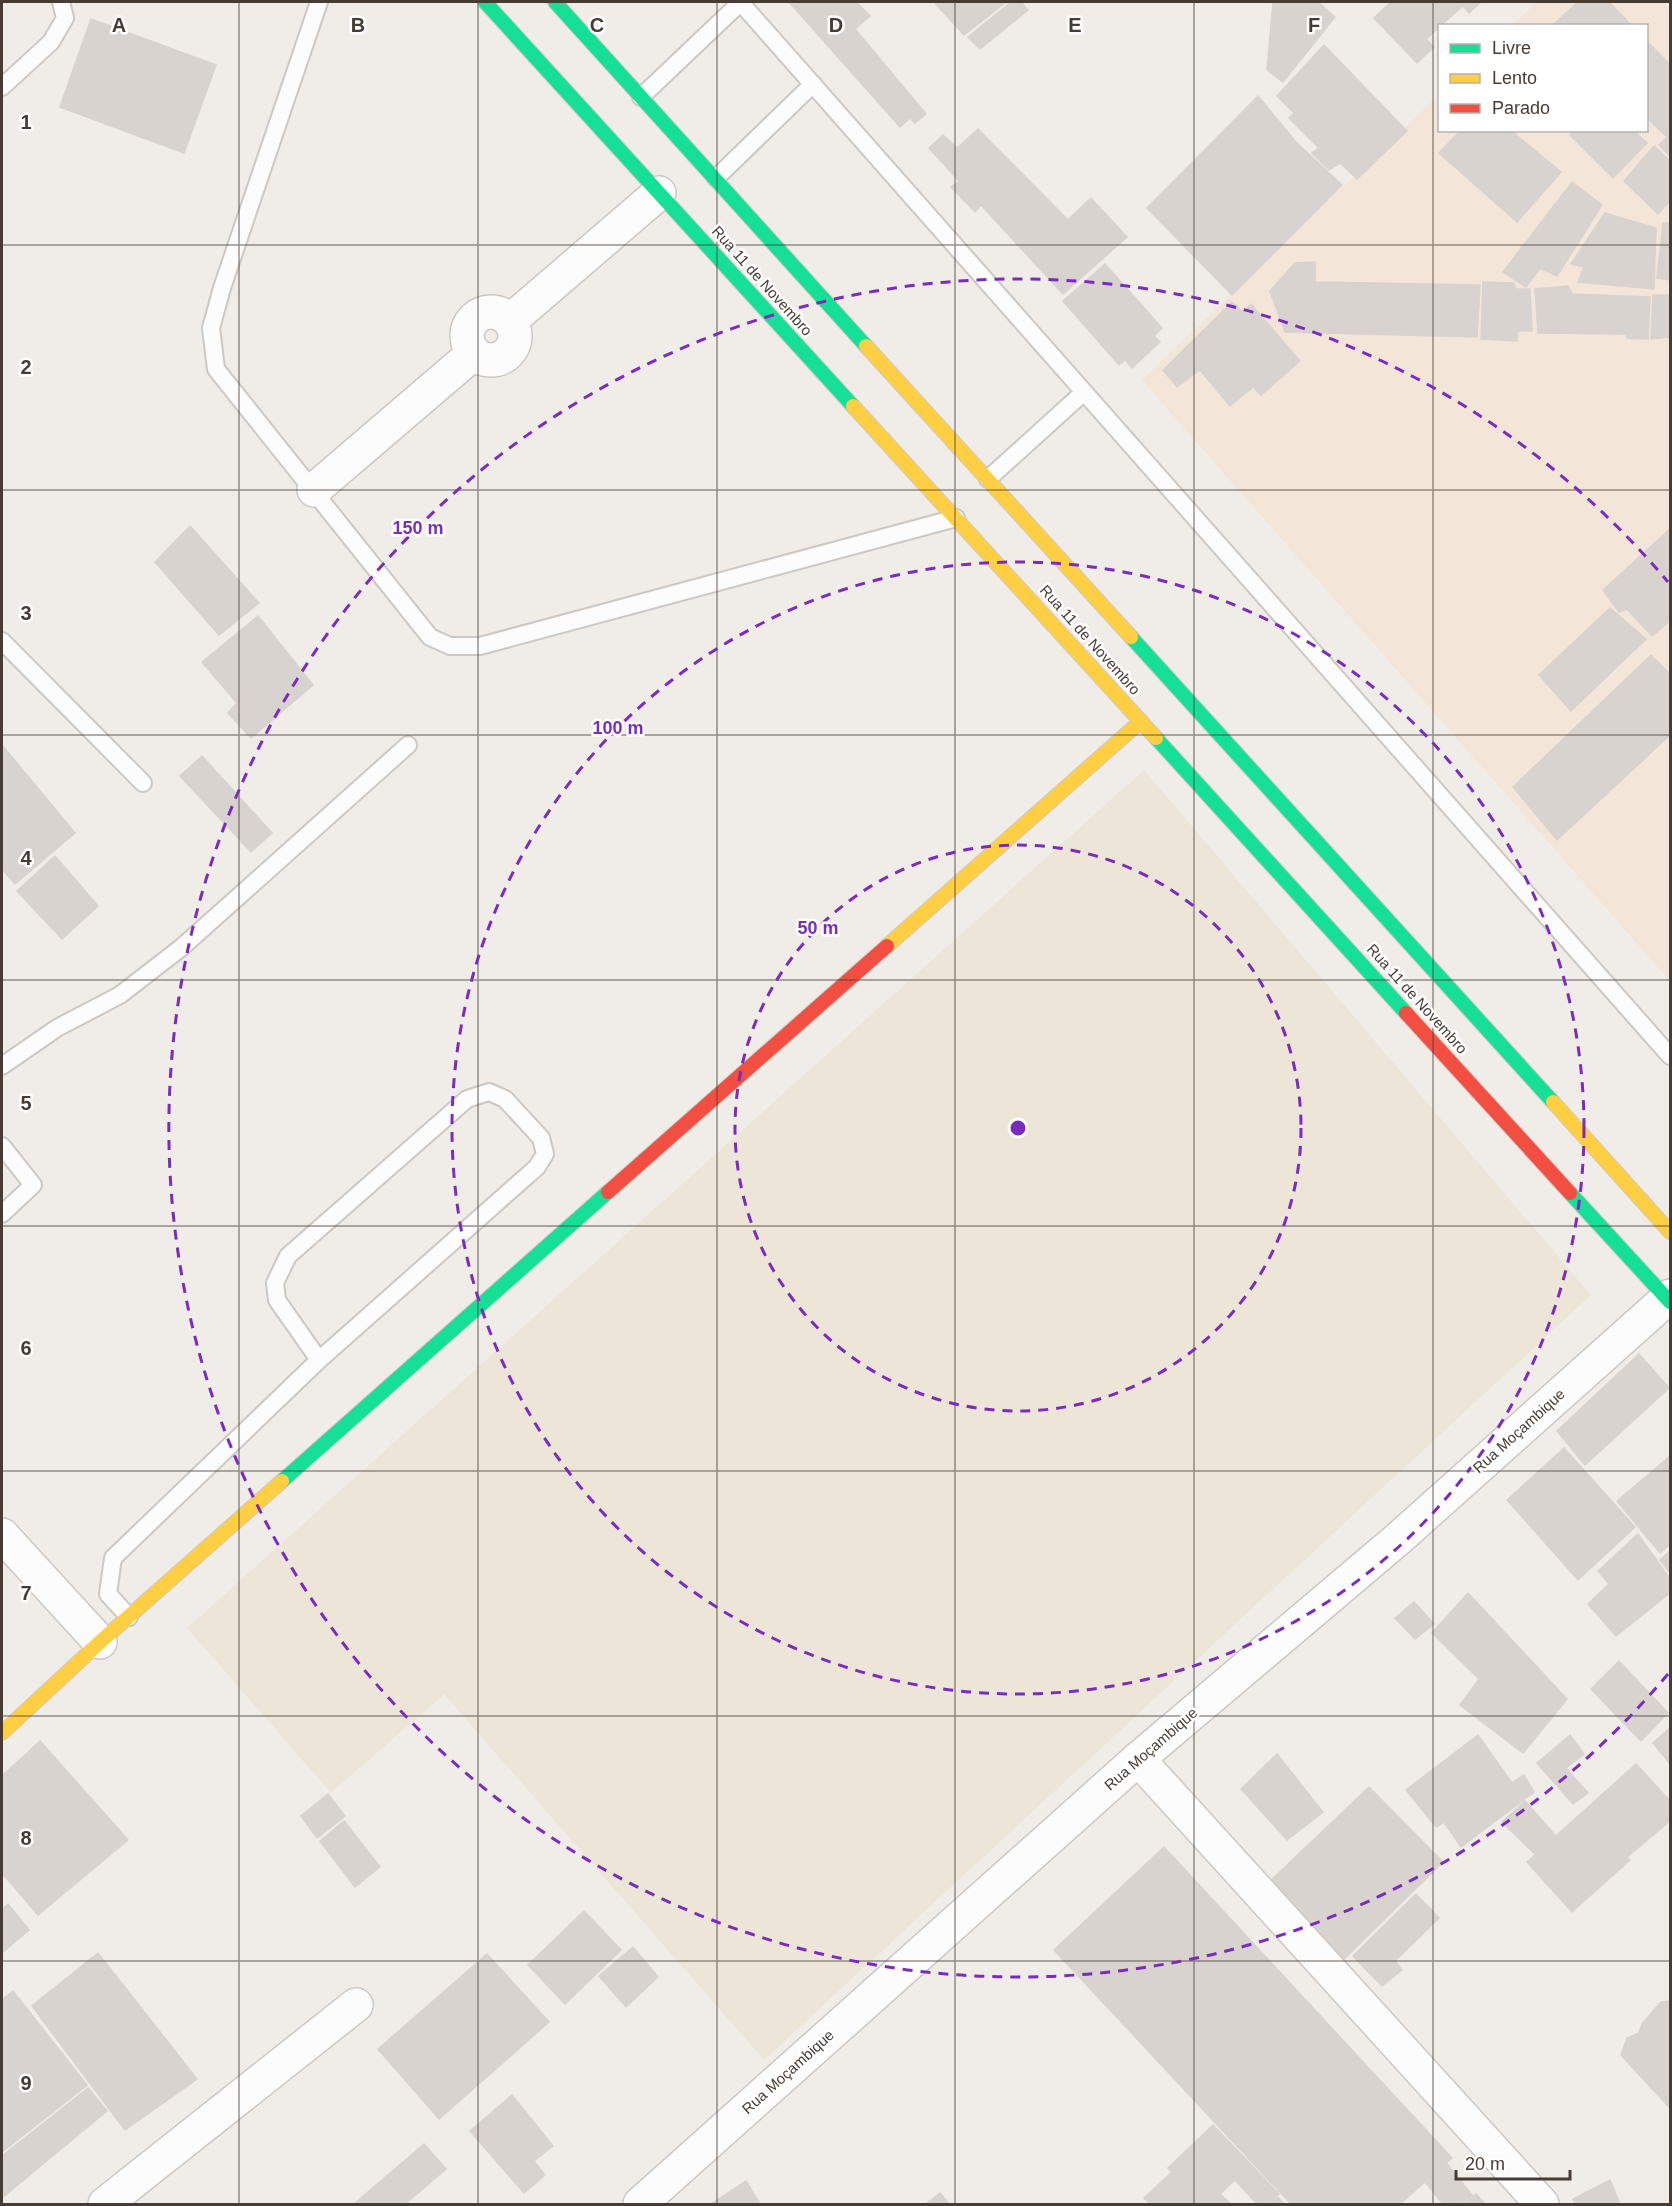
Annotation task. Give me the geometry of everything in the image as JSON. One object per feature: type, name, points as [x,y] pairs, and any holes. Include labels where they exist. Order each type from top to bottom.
[{"type":"main road","name":"Rua 11 de Novembro","points":[[485,2],[1670,1299]]},
{"type":"main road","name":"Rua 11 de Novembro","points":[[555,2],[1671,1232]]},
{"type":"main road","points":[[2,1733],[100,1642],[1141,721]]},
{"type":"street","points":[[314,490],[474,353],[469,346],[468,331],[476,317],[490,311],[498,312],[510,321],[659,193]]},
{"type":"street","name":"Rua Moçambique","points":[[640,2205],[1138,1759],[1398,1539],[1670,1299]]},
{"type":"street","points":[[2,1535],[100,1642]]},
{"type":"street","points":[[1138,1759],[1542,2205]]},
{"type":"street","points":[[105,2205],[356,2006]]},
{"type":"lane","points":[[2,87],[51,42],[65,18],[61,2]]},
{"type":"lane","points":[[319,2],[222,288],[211,328],[216,369],[430,637],[450,646],[480,646],[956,518]]},
{"type":"lane","points":[[641,97],[740,2],[1671,1056]]},
{"type":"lane","points":[[716,178],[813,84]]},
{"type":"lane","points":[[988,478],[1084,392]]},
{"type":"lane","points":[[2,641],[143,783]]},
{"type":"lane","points":[[2,1066],[57,1028],[120,995],[182,946],[408,745]]},
{"type":"lane","points":[[129,1617],[108,1594],[113,1558],[319,1360],[537,1167],[545,1154],[541,1138],[505,1099],[489,1092],[467,1099],[288,1256],[275,1283],[277,1300],[319,1360]]},
{"type":"lane","points":[[2,1146],[33,1185],[2,1214]]},
{"type":"shaded area","points":[[1537,2],[1664,2],[1670,8],[1670,981],[1142,380],[1438,96],[1438,132],[1648,132],[1648,24],[1513,24]]},
{"type":"shaded area","points":[[1144,770],[1591,1295],[764,2060],[444,1694],[331,1793],[187,1628]]},
{"type":"building","points":[[789,2],[856,2],[870,16],[855,29],[926,114],[915,123],[910,118],[900,127]]},
{"type":"building","points":[[934,2],[1006,2],[964,35]]},
{"type":"building","points":[[1011,2],[1021,2],[1028,10],[980,49],[968,37]]},
{"type":"building","points":[[1273,2],[1318,2],[1335,17],[1283,82],[1267,70]]},
{"type":"building","points":[[1391,2],[1481,2],[1469,13],[1463,6],[1443,24],[1438,24],[1438,28],[1426,39],[1434,47],[1417,63],[1374,18]]},
{"type":"building","points":[[1578,2],[1609,2],[1630,24],[1554,24]]},
{"type":"building","points":[[91,19],[216,65],[184,153],[60,107]]},
{"type":"building","points":[[1648,42],[1670,65],[1670,156],[1659,145],[1667,137],[1648,119]]},
{"type":"building","points":[[1324,45],[1407,131],[1357,179],[1340,163],[1329,170],[1312,153],[1319,148],[1289,118],[1294,113],[1277,96]]},
{"type":"building","points":[[1258,96],[1296,142],[1342,185],[1232,295],[1147,208]]},
{"type":"building","points":[[978,129],[1068,220],[1091,198],[1127,237],[1063,294],[981,205],[975,212],[951,187],[959,181],[929,148],[943,135],[957,148]]},
{"type":"building","points":[[1459,132],[1512,132],[1561,172],[1517,222],[1439,153]]},
{"type":"building","points":[[1573,132],[1635,132],[1647,143],[1613,178],[1570,135]]},
{"type":"building","points":[[1654,146],[1670,161],[1670,201],[1658,214],[1624,181]]},
{"type":"building","points":[[1572,182],[1602,205],[1557,276],[1540,268],[1526,287],[1503,272]]},
{"type":"building","points":[[1605,213],[1656,228],[1654,289],[1578,282],[1584,267],[1571,264]]},
{"type":"building","points":[[1663,223],[1670,223],[1670,280],[1657,278]]},
{"type":"building","points":[[1315,262],[1315,282],[1480,285],[1477,337],[1285,332],[1270,291],[1295,263]]},
{"type":"building","points":[[1105,264],[1162,328],[1154,336],[1160,342],[1132,368],[1125,360],[1119,365],[1063,301]]},
{"type":"building","points":[[1483,282],[1514,283],[1516,289],[1530,289],[1532,331],[1518,331],[1517,341],[1481,339]]},
{"type":"building","points":[[1568,286],[1572,294],[1650,297],[1648,339],[1627,338],[1626,334],[1538,333],[1535,289]]},
{"type":"building","points":[[1653,295],[1670,295],[1670,337],[1651,339]]},
{"type":"building","points":[[1232,302],[1243,312],[1251,304],[1300,361],[1261,395],[1253,387],[1230,406],[1200,370],[1177,387],[1163,370]]},
{"type":"building","points":[[190,526],[259,603],[219,635],[155,562]]},
{"type":"building","points":[[1670,529],[1670,621],[1652,636],[1627,609],[1619,612],[1603,590]]},
{"type":"building","points":[[1610,608],[1646,639],[1571,711],[1539,675]]},
{"type":"building","points":[[258,616],[313,685],[251,738],[228,713],[237,703],[202,662]]},
{"type":"building","points":[[1651,655],[1670,674],[1670,735],[1557,840],[1513,787]]},
{"type":"building","points":[[2,745],[75,833],[15,884],[2,869]]},
{"type":"building","points":[[202,756],[272,833],[251,852],[180,776]]},
{"type":"building","points":[[55,856],[98,906],[62,939],[17,891]]},
{"type":"building","points":[[1639,1354],[1669,1388],[1585,1465],[1557,1431]]},
{"type":"building","points":[[1564,1448],[1635,1527],[1578,1580],[1507,1500]]},
{"type":"building","points":[[1670,1456],[1670,1544],[1660,1553],[1617,1501]]},
{"type":"building","points":[[1638,1534],[1670,1579],[1670,1593],[1616,1636],[1588,1604],[1609,1584],[1598,1571]]},
{"type":"building","points":[[1670,1551],[1670,1573],[1660,1560]]},
{"type":"building","points":[[1468,1593],[1567,1699],[1523,1753],[1460,1705],[1479,1679],[1432,1633]]},
{"type":"building","points":[[1414,1602],[1434,1624],[1415,1639],[1395,1618]]},
{"type":"building","points":[[1619,1661],[1668,1713],[1641,1741],[1591,1689]]},
{"type":"building","points":[[1670,1728],[1670,1764],[1653,1743]]},
{"type":"building","points":[[1478,1735],[1512,1783],[1524,1775],[1534,1792],[1461,1847],[1444,1822],[1436,1827],[1406,1790]]},
{"type":"building","points":[[1570,1735],[1584,1754],[1566,1768],[1588,1793],[1573,1804],[1537,1763]]},
{"type":"building","points":[[40,1741],[128,1840],[38,1915],[2,1873],[2,1776]]},
{"type":"building","points":[[1277,1754],[1323,1812],[1287,1840],[1241,1789]]},
{"type":"building","points":[[1636,1764],[1670,1801],[1670,1821],[1627,1857],[1630,1860],[1572,1912],[1527,1862]]},
{"type":"building","points":[[1369,1787],[1443,1862],[1339,1964],[1265,1886]]},
{"type":"building","points":[[328,1794],[345,1816],[317,1838],[301,1816]]},
{"type":"building","points":[[1525,1801],[1555,1835],[1535,1854],[1502,1822]]},
{"type":"building","points":[[344,1821],[380,1867],[355,1887],[320,1841]]},
{"type":"building","points":[[1164,1847],[1452,2158],[1400,2204],[1291,2204],[1054,1950]]},
{"type":"building","points":[[1416,1894],[1439,1918],[1395,1961],[1402,1970],[1382,1986],[1353,1956]]},
{"type":"building","points":[[8,1904],[29,1930],[2,1953],[2,1909]]},
{"type":"building","points":[[584,1911],[621,1950],[565,2004],[528,1965]]},
{"type":"building","points":[[633,1947],[658,1977],[626,2007],[599,1976]]},
{"type":"building","points":[[98,1953],[197,2079],[125,2130],[32,2006]]},
{"type":"building","points":[[487,1954],[549,2022],[439,2119],[378,2049]]},
{"type":"building","points":[[13,1991],[87,2085],[2,2152],[2,2000]]},
{"type":"building","points":[[1670,2001],[1670,2108],[1621,2055],[1627,2038],[1639,2033],[1642,2024],[1661,2002]]},
{"type":"building","points":[[88,2088],[107,2111],[2,2198],[2,2156]]},
{"type":"building","points":[[512,2095],[553,2146],[534,2161],[545,2175],[524,2193],[470,2131]]},
{"type":"building","points":[[1213,2125],[1279,2194],[1267,2204],[1257,2204],[1235,2180],[1220,2194],[1231,2204],[1150,2204],[1144,2198],[1172,2172],[1168,2168]]},
{"type":"building","points":[[424,2144],[446,2169],[405,2204],[354,2204]]},
{"type":"building","points":[[1447,2164],[1472,2195],[1460,2204],[1443,2204],[1426,2183]]},
{"type":"building","points":[[1610,2180],[1620,2204],[1575,2204],[1573,2199]]},
{"type":"building","points":[[746,2181],[760,2204],[711,2204]]},
{"type":"building","points":[[940,2193],[949,2204],[926,2204]]},
{"type":"building","points":[[1476,2194],[1485,2204],[1463,2204]]},
{"type":"building","points":[[1278,2197],[1284,2204],[1269,2204]]},
{"type":"traffic: fast","points":[[485,2],[853,406]]},
{"type":"traffic: fast","points":[[555,2],[866,346]]},
{"type":"traffic: fast","points":[[1131,637],[1553,1102]]},
{"type":"traffic: fast","points":[[1156,738],[1406,1013]]},
{"type":"traffic: fast","points":[[282,1481],[608,1192]]},
{"type":"traffic: fast","points":[[1570,1193],[1670,1302]]},
{"type":"traffic: slow","points":[[866,346],[1131,637]]},
{"type":"traffic: slow","points":[[853,406],[1156,738]]},
{"type":"traffic: slow","points":[[887,946],[1141,721]]},
{"type":"traffic: slow","points":[[1553,1102],[1670,1232]]},
{"type":"traffic: slow","points":[[2,1733],[100,1642],[282,1481]]},
{"type":"traffic: jam","points":[[608,1192],[887,946]]},
{"type":"traffic: jam","points":[[1406,1013],[1570,1193]]}]
